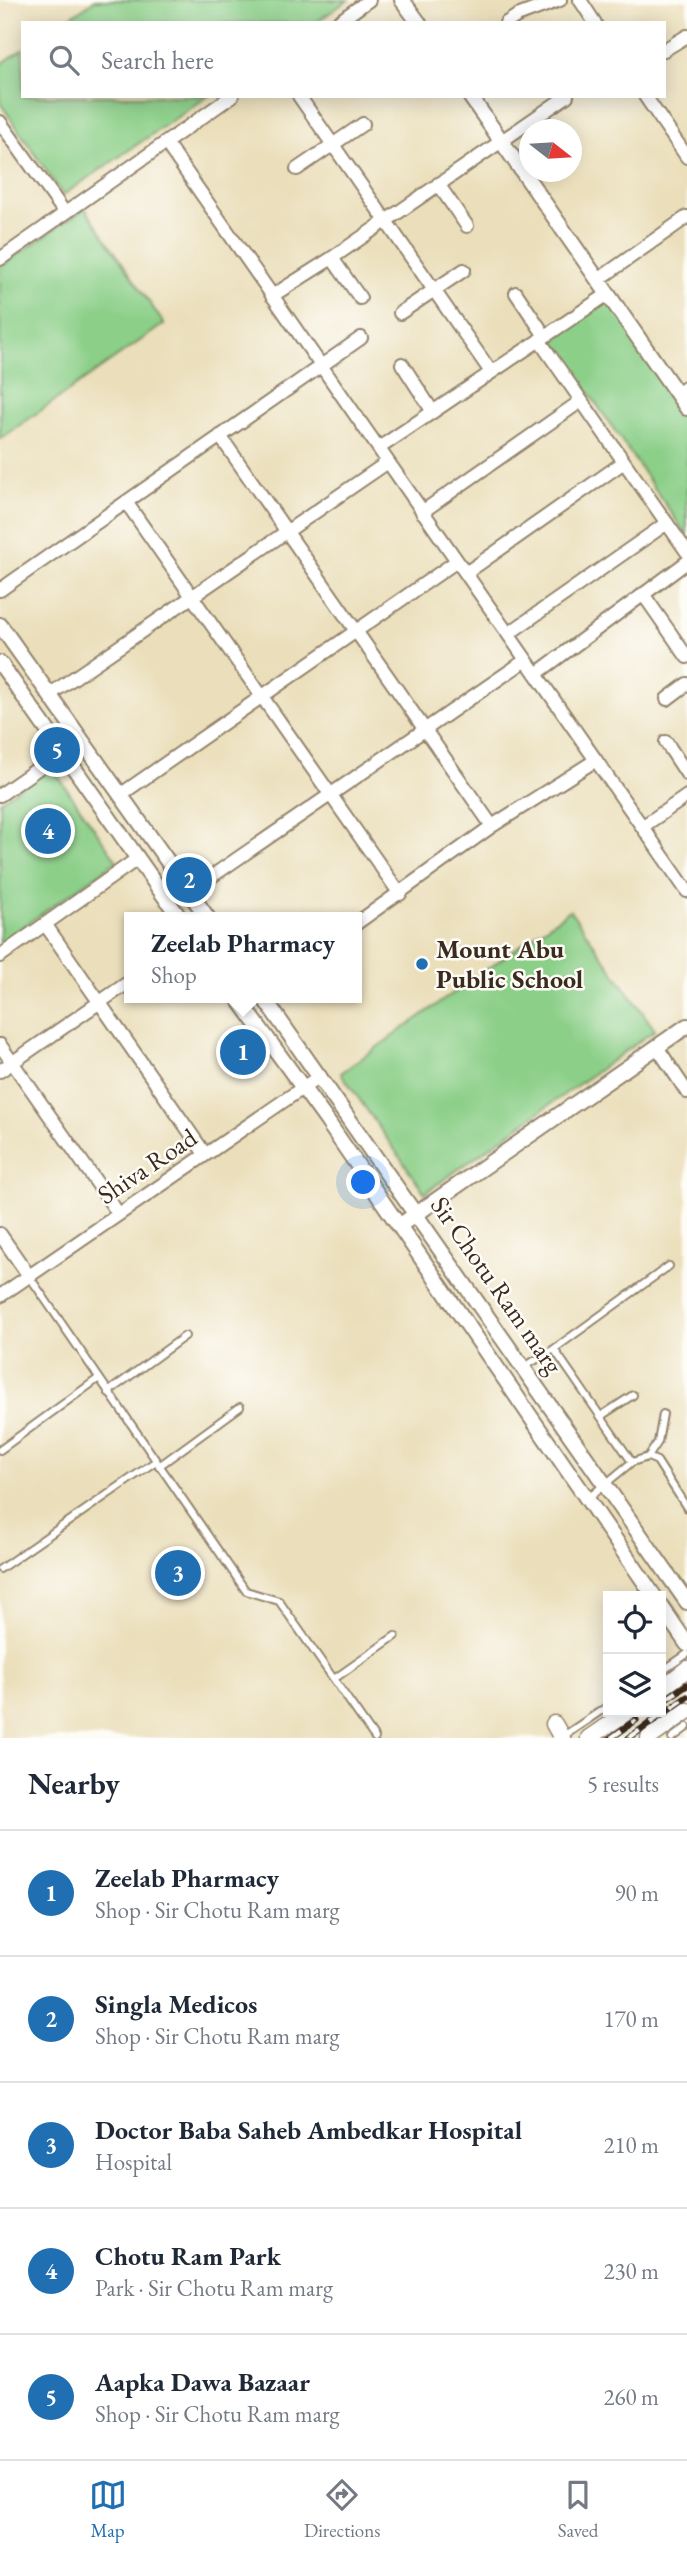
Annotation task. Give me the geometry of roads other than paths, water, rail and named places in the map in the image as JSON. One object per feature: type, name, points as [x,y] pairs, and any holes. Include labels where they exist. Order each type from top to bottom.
[{"type":"main road","points":[[666,1685],[687,1670]]},
{"type":"main road","points":[[649,1738],[687,1711]]},
{"type":"main road","points":[[589,1738],[620,1717]]},
{"type":"street","points":[[340,21],[369,0]]},
{"type":"street","points":[[402,0],[418,21]]},
{"type":"street","points":[[509,21],[560,0]]},
{"type":"street","points":[[580,0],[594,21]]},
{"type":"street","points":[[666,49],[687,36]]},
{"type":"street","points":[[2,254],[229,98]]},
{"type":"street","points":[[300,98],[491,372]]},
{"type":"street","points":[[471,98],[607,294],[682,390],[687,408]]},
{"type":"street","points":[[272,296],[332,258],[563,98]]},
{"type":"street","points":[[646,98],[687,157]]},
{"type":"street","points":[[0,122],[65,213]]},
{"type":"street","points":[[298,169],[363,124]]},
{"type":"street","points":[[166,143],[687,891]]},
{"type":"street","points":[[438,184],[467,226]]},
{"type":"street","points":[[598,280],[687,218]]},
{"type":"street","points":[[332,258],[360,298]]},
{"type":"street","points":[[400,313],[464,270]]},
{"type":"street","points":[[516,293],[581,401],[687,552]]},
{"type":"street","points":[[379,449],[607,294]]},
{"type":"street","points":[[0,590],[361,338]]},
{"type":"street","points":[[402,364],[433,412]]},
{"type":"street","points":[[422,512],[581,401]]},
{"type":"street","points":[[220,436],[492,826]]},
{"type":"street","points":[[49,695],[388,462]]},
{"type":"street","points":[[466,573],[624,463]]},
{"type":"street","points":[[126,502],[400,894]]},
{"type":"street","points":[[508,634],[667,523]]},
{"type":"street","points":[[120,795],[457,561]]},
{"type":"street","points":[[536,674],[687,562]]},
{"type":"street","points":[[643,594],[687,657]]},
{"type":"street","points":[[0,625],[203,912]]},
{"type":"street","points":[[189,892],[526,660]]},
{"type":"street","points":[[3,673],[63,751],[175,912]]},
{"type":"street","points":[[667,699],[687,684]]},
{"type":"street","points":[[666,742],[687,774]]},
{"type":"street","points":[[0,795],[63,751]]},
{"type":"street","points":[[362,920],[492,826],[596,760]]},
{"type":"street","points":[[642,827],[687,796]]},
{"type":"street","points":[[0,956],[137,859]]},
{"type":"street","points":[[46,924],[205,1154]]},
{"type":"street","points":[[0,1071],[124,985]]},
{"type":"street","name":"Sir Chotu Ram marg","points":[[241,1003],[303,1088],[650,1591]]},
{"type":"street","name":"Sir Chotu Ram marg","points":[[268,1003],[687,1602]]},
{"type":"street","points":[[399,1226],[687,1026]]},
{"type":"street","points":[[0,1045],[118,1213]]},
{"type":"street","points":[[657,1047],[687,1092]]},
{"type":"street","name":"Shiva Road","points":[[0,1296],[320,1076]]},
{"type":"street","points":[[0,1234],[29,1276]]},
{"type":"street","points":[[666,1613],[687,1644]]},
{"type":"lane","points":[[524,1367],[554,1349],[669,1266]]},
{"type":"lane","points":[[29,1276],[246,1591],[279,1601],[375,1738]]},
{"type":"lane","points":[[108,1392],[185,1336]]},
{"type":"lane","points":[[554,1349],[632,1462]]},
{"type":"lane","points":[[0,1450],[99,1378]]},
{"type":"lane","points":[[601,1416],[633,1395]]},
{"type":"lane","points":[[0,1569],[240,1407]]},
{"type":"lane","points":[[648,1457],[657,1441],[663,1414]]},
{"type":"lane","points":[[586,1499],[632,1462],[648,1457],[657,1461],[687,1508]]},
{"type":"lane","points":[[334,1679],[394,1636]]},
{"type":"lane","points":[[666,1669],[687,1654]]},
{"type":"lane","points":[[559,1733],[603,1709]]},
{"type":"lane","points":[[672,1738],[687,1727]]},
{"type":"railway","points":[[666,1699],[687,1685]]},
{"type":"railway","points":[[629,1738],[687,1697]]},
{"type":"railway","points":[[611,1738],[636,1720]]},
{"type":"place","name":"Aapka Dawa Bazaar","points":[[57,750]]},
{"type":"place","name":"Chotu Ram Park","points":[[48,831]]},
{"type":"place","name":"Singla Medicos","points":[[189,880]]},
{"type":"place","name":"Mount Abu Public School","points":[[422,964]]},
{"type":"place","name":"Zeelab Pharmacy","points":[[243,1052]]},
{"type":"place","name":"Doctor Baba Saheb Ambedkar Hospital","points":[[178,1573]]}]
